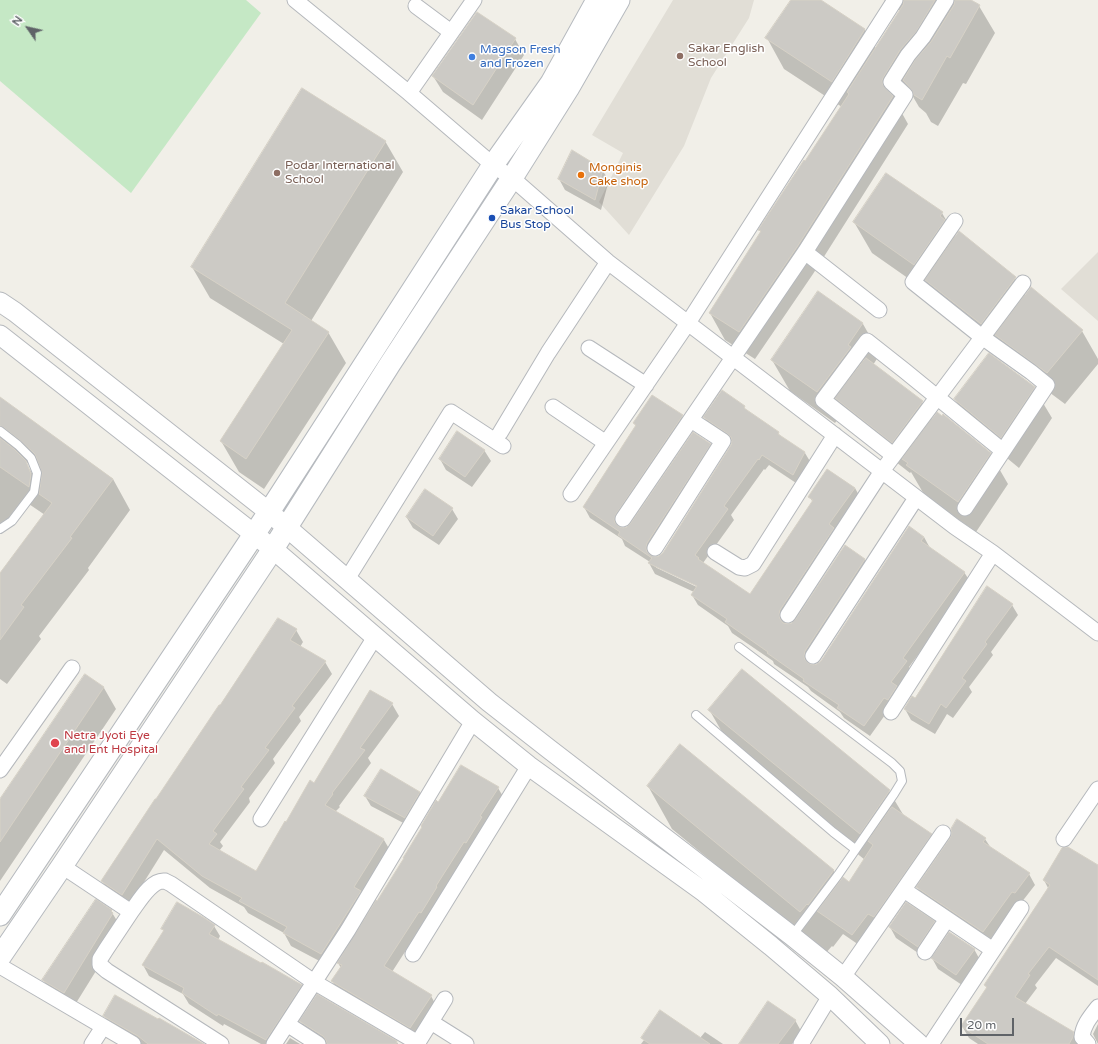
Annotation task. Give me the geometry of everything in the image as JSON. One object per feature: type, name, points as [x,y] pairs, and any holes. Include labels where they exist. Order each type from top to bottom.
[{"type":"main road","points":[[0,915],[254,534],[494,165],[551,83],[597,0]]},
{"type":"main road","points":[[0,957],[287,528],[390,364],[512,178],[568,89],[619,0]]},
{"type":"street","points":[[295,0],[494,165],[512,178],[608,262],[916,498],[993,553],[1098,633]]},
{"type":"street","points":[[409,93],[474,0]]},
{"type":"street","points":[[571,494],[688,323],[895,0]]},
{"type":"street","points":[[623,519],[805,252],[905,95],[891,82],[946,0]]},
{"type":"street","points":[[416,6],[451,32]]},
{"type":"street","points":[[955,221],[913,282],[1047,385],[965,508]]},
{"type":"street","points":[[805,252],[879,310]]},
{"type":"street","points":[[347,580],[451,412],[501,440],[548,353],[608,262]]},
{"type":"street","points":[[788,615],[893,455],[1023,283]]},
{"type":"street","points":[[0,302],[15,312],[268,512],[489,702],[549,750],[792,936],[843,977],[919,1044]]},
{"type":"street","points":[[0,335],[273,549],[473,721],[529,766],[704,892],[830,996],[880,1044]]},
{"type":"street","points":[[893,455],[823,400],[867,341],[1003,451]]},
{"type":"street","points":[[589,348],[646,385]]},
{"type":"street","points":[[553,407],[606,443]]},
{"type":"street","points":[[655,548],[723,441],[691,420]]},
{"type":"street","points":[[715,552],[739,567],[745,568],[752,564],[835,435]]},
{"type":"street","points":[[813,656],[916,498]]},
{"type":"street","points":[[891,712],[993,553]]},
{"type":"street","points":[[261,819],[375,637]]},
{"type":"street","points":[[0,770],[72,668]]},
{"type":"street","points":[[274,1044],[348,930],[473,721]]},
{"type":"street","points":[[412,954],[529,766]]},
{"type":"street","points":[[1064,839],[1098,789]]},
{"type":"street","points":[[843,977],[943,833]]},
{"type":"street","points":[[62,866],[131,912]]},
{"type":"street","points":[[221,1044],[100,965],[100,960],[107,948],[131,912],[151,887],[157,882],[164,881],[171,884],[314,982],[418,1043],[445,999]]},
{"type":"street","points":[[904,890],[993,950]]},
{"type":"street","points":[[930,1044],[1021,908]]},
{"type":"street","points":[[925,952],[947,919]]},
{"type":"street","points":[[0,966],[133,1044]]},
{"type":"street","points":[[801,1044],[830,996]]},
{"type":"street","points":[[1088,1044],[1082,1037],[1083,1030],[1088,1020],[1098,1007]]},
{"type":"street","points":[[431,1022],[466,1044]]},
{"type":"street","points":[[287,1024],[318,1044]]},
{"type":"street","points":[[92,1044],[103,1027]]},
{"type":"lane","points":[[0,431],[18,445],[30,458],[38,473],[34,492],[12,521],[0,529]]},
{"type":"lane","points":[[739,647],[892,763],[900,771],[902,781],[838,876],[792,936]]},
{"type":"lane","points":[[696,715],[855,850]]},
{"type":"shaded area","points":[[673,0],[754,0],[749,18],[711,78],[684,146],[629,235],[599,202],[623,153],[592,135]]},
{"type":"shaded area","points":[[1098,252],[1098,321],[1061,289]]},
{"type":"green space","points":[[0,0],[246,0],[261,13],[131,193],[0,81]]},
{"type":"building","points":[[791,0],[821,0],[865,29],[832,82],[765,38]]},
{"type":"building","points":[[904,0],[935,0],[916,32],[900,50],[883,78],[883,85],[893,96],[797,247],[739,332],[709,313],[761,231],[758,230],[849,94],[847,92],[903,5]]},
{"type":"building","points":[[955,0],[971,0],[980,5],[950,58],[947,56],[922,100],[914,95],[903,80],[915,60],[931,42],[954,5]]},
{"type":"building","points":[[477,12],[516,38],[473,105],[432,76]]},
{"type":"building","points":[[302,88],[386,141],[285,303],[329,332],[246,459],[220,441],[292,330],[191,267]]},
{"type":"building","points":[[572,150],[603,169],[595,200],[558,179]]},
{"type":"building","points":[[886,173],[943,212],[940,216],[945,220],[914,265],[853,222]]},
{"type":"building","points":[[959,231],[1016,277],[981,324],[925,280]]},
{"type":"building","points":[[1031,287],[1083,330],[1047,373],[995,335]]},
{"type":"building","points":[[818,291],[863,323],[848,345],[851,347],[817,392],[771,360]]},
{"type":"building","points":[[989,353],[1035,387],[1001,438],[954,399]]},
{"type":"building","points":[[866,358],[923,401],[892,443],[835,398]]},
{"type":"building","points":[[722,390],[745,406],[744,408],[779,432],[778,434],[805,452],[793,475],[762,455],[759,460],[758,459],[724,506],[728,509],[695,555],[699,558],[698,559],[750,594],[813,500],[808,497],[827,469],[855,488],[829,524],[834,528],[780,610],[780,619],[783,623],[792,623],[845,545],[865,559],[805,651],[805,660],[808,663],[813,665],[821,661],[909,526],[924,537],[921,541],[965,572],[903,658],[907,661],[891,682],[897,686],[888,700],[884,698],[864,726],[837,708],[839,705],[803,681],[804,679],[725,622],[727,619],[691,595],[697,586],[648,563],[652,558],[618,535],[620,532],[583,507],[636,425],[633,423],[652,395],[683,415],[616,514],[614,519],[618,526],[623,528],[630,524],[693,432],[711,444],[647,543],[647,552],[650,555],[655,557],[663,553],[731,445],[731,437],[728,434],[703,417]]},
{"type":"building","points":[[0,397],[113,479],[70,537],[72,538],[21,605],[24,607],[0,640],[0,573],[52,503],[39,494],[42,473],[35,454],[21,441],[0,426]]},
{"type":"building","points":[[937,412],[942,416],[943,414],[991,453],[958,502],[906,465],[908,463],[902,459]]},
{"type":"building","points":[[457,431],[485,450],[465,477],[439,459]]},
{"type":"building","points":[[0,438],[26,461],[31,474],[29,487],[0,467]]},
{"type":"building","points":[[425,489],[453,508],[433,536],[406,517]]},
{"type":"building","points":[[987,586],[1013,604],[985,642],[987,644],[962,678],[966,681],[946,708],[941,704],[929,724],[904,709],[912,696],[915,698]]},
{"type":"building","points":[[278,618],[297,629],[290,640],[326,661],[292,706],[295,708],[265,748],[269,750],[241,787],[244,789],[213,831],[217,834],[209,844],[256,871],[310,780],[314,783],[370,690],[393,703],[360,748],[365,750],[332,793],[333,794],[325,805],[384,839],[354,887],[361,891],[321,954],[283,933],[287,927],[239,901],[242,898],[202,876],[157,839],[122,895],[101,881]]},
{"type":"building","points":[[742,669],[890,790],[860,834],[708,710]]},
{"type":"building","points":[[85,674],[104,687],[0,842],[0,799]]},
{"type":"building","points":[[680,744],[834,870],[808,905],[807,904],[800,912],[647,786]]},
{"type":"building","points":[[461,765],[499,787],[480,816],[482,817],[466,843],[464,842],[421,913],[419,912],[384,966],[432,995],[410,1028],[331,981],[342,965],[337,963],[404,858],[436,800],[438,802]]},
{"type":"building","points":[[381,769],[420,792],[405,818],[364,796]]},
{"type":"building","points":[[892,807],[932,834],[874,917],[868,914],[852,935],[817,911],[843,877],[849,882],[873,845],[868,841]]},
{"type":"building","points":[[957,819],[986,838],[983,842],[1030,873],[1015,893],[1012,892],[983,932],[916,887],[950,838],[952,833],[951,829]]},
{"type":"building","points":[[1068,847],[1098,865],[1098,980],[1049,947],[1028,974],[1030,975],[1015,997],[1074,1032],[1069,1044],[988,1044],[961,1026],[987,987],[984,985],[1050,885],[1043,880],[1062,848]]},
{"type":"building","points":[[96,899],[112,910],[111,911],[113,913],[64,993],[42,980]]},
{"type":"building","points":[[177,902],[215,925],[209,934],[302,985],[266,1040],[218,1014],[217,1016],[182,993],[184,988],[142,965],[164,930],[161,929]]},
{"type":"building","points":[[906,902],[935,921],[918,947],[889,927]]},
{"type":"building","points":[[949,932],[975,949],[956,975],[931,958]]},
{"type":"building","points":[[317,994],[397,1041],[396,1044],[327,1044],[323,1036],[299,1021]]},
{"type":"building","points":[[115,995],[204,1044],[148,1044],[138,1036],[103,1016]]},
{"type":"building","points":[[768,1001],[796,1020],[778,1044],[739,1044]]},
{"type":"building","points":[[660,1010],[710,1044],[650,1044],[641,1038]]},
{"type":"place","name":"Sakar English School","points":[[680,56]]},
{"type":"place","name":"Magson Fresh and Frozen","points":[[472,57]]},
{"type":"place","name":"Podar International School","points":[[277,173]]},
{"type":"place","name":"Monginis Cake shop","points":[[581,175]]},
{"type":"place","name":"Sakar School Bus Stop","points":[[492,218]]},
{"type":"place","name":"Netra Jyoti Eye and Ent Hospital","points":[[55,743]]}]
